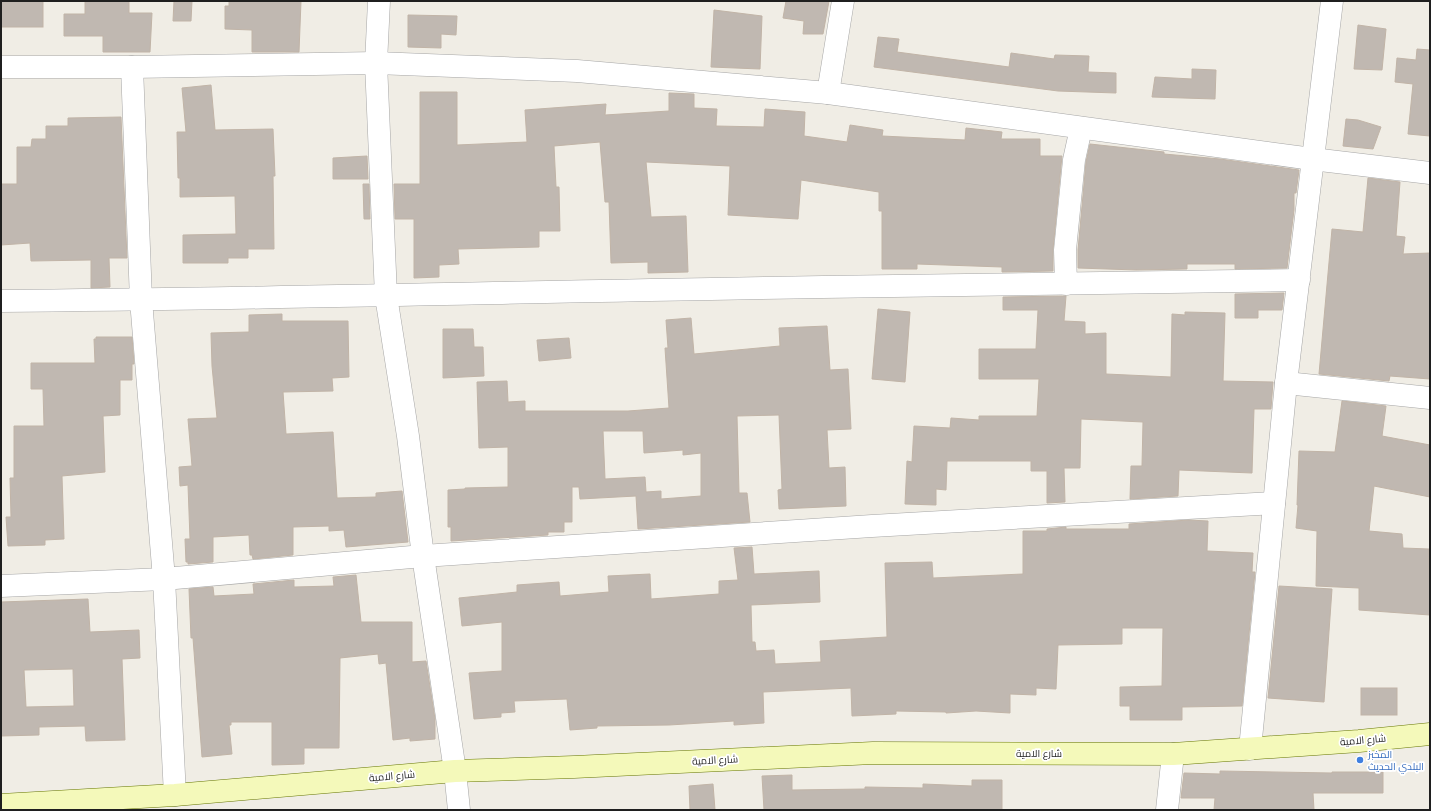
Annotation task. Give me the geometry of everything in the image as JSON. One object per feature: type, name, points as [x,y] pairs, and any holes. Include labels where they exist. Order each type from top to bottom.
[{"type":"street","points":[[379,1],[376,63],[386,296],[408,436],[423,556],[455,771],[459,810]]},
{"type":"street","points":[[828,93],[844,1]]},
{"type":"street","points":[[1250,748],[1286,383],[1332,1]]},
{"type":"street","points":[[1,67],[132,67],[376,63],[577,71],[828,93],[1312,160],[1430,173]]},
{"type":"street","points":[[132,67],[141,300],[164,578],[175,795]]},
{"type":"street","points":[[1066,284],[1065,250],[1074,160],[1082,128]]},
{"type":"street","points":[[1,302],[1299,280]]},
{"type":"street","points":[[1286,383],[1430,398]]},
{"type":"street","points":[[1,586],[164,578],[423,556],[888,525],[1274,503]]},
{"type":"street","name":"شارع الامية","points":[[1,805],[175,795],[455,771],[873,753],[1173,754],[1359,741],[1430,734]]},
{"type":"street","points":[[1167,810],[1173,754]]},
{"type":"building","points":[[1,1],[43,1],[43,27],[1,27]]},
{"type":"building","points":[[85,1],[129,1],[129,13],[152,13],[150,52],[103,52],[103,36],[64,36],[64,14],[85,14]]},
{"type":"building","points":[[174,1],[192,1],[191,21],[173,21]]},
{"type":"building","points":[[229,1],[301,1],[299,52],[252,52],[252,30],[225,29],[225,6],[229,6]]},
{"type":"building","points":[[786,1],[829,1],[823,34],[803,34],[804,21],[783,18]]},
{"type":"building","points":[[714,10],[762,16],[760,69],[711,67]]},
{"type":"building","points":[[408,15],[457,16],[456,35],[441,34],[441,48],[408,47]]},
{"type":"building","points":[[1358,25],[1386,29],[1382,70],[1354,69]]},
{"type":"building","points":[[878,37],[899,39],[897,52],[1009,67],[1011,53],[1054,59],[1055,55],[1089,56],[1088,72],[1116,73],[1116,93],[1058,91],[874,67]]},
{"type":"building","points":[[1417,49],[1430,50],[1430,136],[1408,134],[1413,84],[1395,82],[1397,58],[1416,60]]},
{"type":"building","points":[[1192,69],[1216,70],[1215,99],[1152,97],[1155,77],[1192,79]]},
{"type":"building","points":[[211,85],[215,130],[273,129],[275,176],[273,176],[274,249],[248,249],[248,258],[228,258],[228,263],[183,263],[183,235],[236,234],[235,196],[180,197],[177,132],[186,132],[182,88]]},
{"type":"building","points":[[420,92],[457,92],[457,145],[527,142],[525,110],[606,104],[605,115],[669,111],[669,93],[694,94],[694,108],[717,109],[716,126],[764,127],[765,109],[805,112],[804,136],[847,142],[850,125],[883,130],[882,136],[965,140],[966,128],[1002,132],[1001,139],[1040,139],[1040,156],[1062,156],[1053,249],[1053,271],[1002,272],[1002,267],[917,264],[917,269],[882,269],[882,211],[879,211],[879,192],[801,180],[798,219],[728,215],[730,166],[646,162],[651,217],[686,216],[688,272],[648,273],[648,262],[611,263],[609,202],[605,202],[600,142],[554,146],[556,187],[559,187],[560,231],[539,231],[539,247],[458,249],[459,264],[439,265],[439,277],[414,278],[414,219],[395,219],[394,184],[420,184]]},
{"type":"building","points":[[121,117],[127,258],[109,258],[110,287],[91,288],[91,260],[31,261],[30,243],[1,245],[1,184],[17,184],[17,147],[31,147],[32,139],[46,139],[46,126],[68,126],[68,118]]},
{"type":"building","points":[[1346,119],[1358,120],[1381,127],[1373,149],[1343,146]]},
{"type":"building","points":[[1090,144],[1299,170],[1296,193],[1294,193],[1294,210],[1287,268],[1235,269],[1235,264],[1187,264],[1187,269],[1136,270],[1078,268],[1078,250],[1086,162]]},
{"type":"building","points":[[367,156],[368,179],[333,179],[333,158]]},
{"type":"building","points":[[1368,178],[1400,182],[1396,236],[1405,237],[1403,254],[1430,253],[1430,379],[1390,376],[1389,381],[1319,374],[1332,229],[1363,232]]},
{"type":"building","points":[[363,184],[369,184],[370,219],[364,219]]},
{"type":"building","points":[[1284,293],[1282,310],[1258,310],[1258,318],[1235,318],[1235,294]]},
{"type":"building","points":[[1066,296],[1064,321],[1085,322],[1085,334],[1106,333],[1106,374],[1171,377],[1172,314],[1185,315],[1185,312],[1225,313],[1223,381],[1273,382],[1271,409],[1254,409],[1252,473],[1179,470],[1178,496],[1130,499],[1131,466],[1142,466],[1143,422],[1081,419],[1080,468],[1064,468],[1065,502],[1047,503],[1047,471],[1031,471],[1031,461],[947,461],[946,490],[936,489],[936,505],[905,504],[907,461],[912,462],[914,426],[950,428],[951,418],[979,420],[979,416],[1037,416],[1039,379],[979,379],[979,349],[1036,349],[1038,310],[1003,310],[1003,297]]},
{"type":"building","points":[[878,309],[910,312],[905,382],[872,379]]},
{"type":"building","points":[[282,314],[282,321],[348,321],[349,377],[332,378],[333,391],[283,392],[286,434],[333,432],[337,498],[376,497],[376,493],[402,491],[408,542],[346,547],[344,530],[329,531],[329,526],[293,527],[293,555],[253,559],[252,555],[250,555],[249,535],[213,537],[213,562],[188,564],[188,562],[186,562],[185,539],[190,539],[188,485],[180,486],[179,467],[192,466],[188,419],[217,418],[212,366],[211,333],[249,332],[249,315]]},
{"type":"building","points":[[691,318],[694,354],[780,346],[779,328],[827,326],[830,370],[848,369],[851,429],[827,430],[829,468],[845,467],[846,506],[779,509],[778,490],[782,489],[779,415],[737,416],[739,493],[747,493],[750,522],[638,529],[636,496],[580,499],[579,487],[572,487],[572,522],[564,522],[564,532],[548,532],[548,535],[451,541],[451,527],[448,527],[448,490],[508,487],[508,447],[479,448],[477,382],[507,381],[508,402],[525,401],[525,411],[628,411],[669,408],[665,348],[668,348],[666,320]],"holes":[[[603,431],[643,431],[644,453],[683,450],[683,455],[701,453],[701,496],[661,499],[661,491],[646,492],[645,477],[605,479]]]},
{"type":"building","points":[[443,329],[473,329],[474,347],[483,347],[484,376],[443,378]]},
{"type":"building","points":[[96,337],[132,337],[134,364],[132,364],[132,380],[120,380],[120,415],[103,416],[105,472],[62,476],[64,539],[45,540],[45,545],[8,546],[6,517],[11,517],[10,478],[14,478],[14,426],[44,426],[43,389],[31,389],[31,363],[95,363],[94,339],[96,339]]},
{"type":"building","points":[[569,338],[571,358],[539,361],[537,340]]},
{"type":"building","points":[[1342,401],[1386,406],[1382,436],[1430,445],[1430,497],[1374,486],[1369,531],[1402,534],[1403,548],[1429,549],[1430,615],[1359,610],[1359,588],[1316,586],[1317,531],[1296,528],[1299,451],[1335,452]]},
{"type":"building","points":[[1189,520],[1208,521],[1207,551],[1253,553],[1252,572],[1255,572],[1242,706],[1182,707],[1182,720],[1130,720],[1130,706],[1120,706],[1120,687],[1162,686],[1163,628],[1122,628],[1122,644],[1058,645],[1056,689],[1036,688],[1036,695],[1010,694],[1010,713],[976,711],[946,713],[896,711],[896,714],[852,716],[851,688],[763,692],[764,723],[734,725],[734,721],[669,725],[597,726],[597,728],[570,730],[567,699],[514,701],[515,712],[501,713],[501,717],[474,719],[469,673],[502,671],[502,622],[462,626],[459,598],[517,592],[517,585],[559,582],[560,596],[609,592],[608,576],[650,574],[651,599],[719,594],[719,581],[738,580],[734,548],[752,547],[754,574],[819,571],[820,602],[751,605],[752,642],[755,642],[756,651],[774,650],[775,664],[821,662],[820,641],[887,637],[885,563],[932,562],[933,578],[1023,574],[1023,531],[1047,531],[1047,529],[1066,527],[1066,529],[1129,529],[1129,524]]},
{"type":"building","points":[[356,575],[361,622],[412,622],[412,662],[426,661],[435,719],[435,739],[410,741],[410,738],[393,740],[386,663],[379,664],[378,654],[340,658],[339,748],[304,748],[304,764],[272,765],[272,722],[231,722],[231,725],[229,725],[232,754],[202,757],[193,638],[191,638],[189,589],[213,587],[214,596],[254,594],[253,584],[294,580],[294,587],[334,586],[333,577]]},
{"type":"building","points":[[1279,586],[1332,589],[1324,702],[1268,698]]},
{"type":"building","points":[[88,599],[90,632],[139,630],[140,658],[122,659],[125,740],[86,741],[85,726],[39,727],[39,735],[1,736],[1,602]],"holes":[[[73,669],[74,706],[26,707],[24,670]]]},
{"type":"building","points":[[1361,688],[1397,688],[1397,715],[1361,715]]},
{"type":"building","points":[[1220,771],[1332,773],[1383,772],[1383,793],[1313,793],[1314,810],[1214,810],[1215,798],[1181,798],[1184,773],[1220,774]]},
{"type":"building","points":[[792,775],[792,790],[865,789],[865,787],[923,788],[923,784],[972,786],[972,780],[1002,780],[1002,810],[764,810],[762,776]]},
{"type":"building","points":[[713,784],[715,810],[690,810],[689,786]]},
{"type":"place","name":"المخبز البلدي الحديث","points":[[1360,760]]}]
